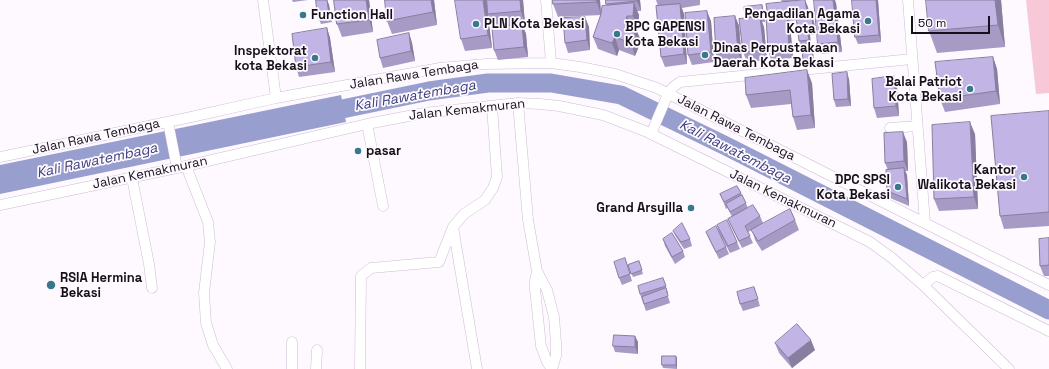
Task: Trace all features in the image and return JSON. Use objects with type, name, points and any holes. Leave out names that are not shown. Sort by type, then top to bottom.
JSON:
[{"type":"street","points":[[263,0],[276,98]]},
{"type":"street","points":[[546,0],[551,63]]},
{"type":"street","points":[[908,0],[925,223]]},
{"type":"street","points":[[653,131],[667,95],[673,87],[680,82],[912,60]]},
{"type":"street","name":"Jalan Rawa Tembaga","points":[[0,157],[169,125],[276,98],[440,68],[486,64],[551,63],[615,74],[657,88],[667,95],[1049,285]]},
{"type":"street","points":[[518,103],[528,220],[537,271],[547,290],[554,317],[556,356],[552,369]]},
{"type":"street","name":"Jalan Kemakmuran","points":[[0,205],[132,178],[367,124],[424,113],[518,103],[559,106],[603,115],[653,131],[870,242],[892,258],[923,285],[1009,369]]},
{"type":"street","points":[[360,369],[362,276],[371,268],[439,262],[453,227],[464,214],[485,200],[493,188],[497,177],[492,106]]},
{"type":"street","points":[[367,124],[383,206]]},
{"type":"street","points":[[169,125],[180,166],[208,222],[210,242],[204,293],[206,323],[212,345],[227,369]]},
{"type":"street","points":[[890,128],[917,126]]},
{"type":"street","points":[[132,178],[149,264],[152,288]]},
{"type":"street","points":[[453,227],[477,369]]},
{"type":"street","points":[[537,271],[535,293],[541,346],[546,362],[552,369]]},
{"type":"street","points":[[923,285],[933,277],[938,276],[1049,331]]},
{"type":"street","points":[[292,342],[292,369]]},
{"type":"street","points":[[316,369],[317,350]]},
{"type":"shaded area","points":[[1026,0],[1049,0],[1049,93],[1036,94]]},
{"type":"water","points":[[341,95],[346,122],[0,194],[0,165]]},
{"type":"building","points":[[316,0],[327,0],[329,15],[318,17]]},
{"type":"building","points":[[334,0],[366,0],[369,20],[337,24]]},
{"type":"building","points":[[385,0],[431,0],[433,12],[387,21]]},
{"type":"building","name":"PLN Kota Bekasi","points":[[455,0],[483,0],[488,35],[461,39]]},
{"type":"building","points":[[487,0],[520,0],[521,11],[488,14]]},
{"type":"building","points":[[553,0],[596,0],[597,2],[553,4]]},
{"type":"building","points":[[606,0],[637,0],[637,1],[606,4]]},
{"type":"building","points":[[805,0],[807,12],[768,16],[766,4]]},
{"type":"building","points":[[814,0],[833,0],[838,42],[818,44]]},
{"type":"building","name":"Pengadilan Agama Kota Bekasi","points":[[852,0],[876,0],[879,35],[855,37]]},
{"type":"building","points":[[926,0],[995,0],[998,25],[929,31]]},
{"type":"building","points":[[634,3],[633,16],[627,16],[625,24],[636,29],[631,43],[615,37],[612,43],[593,37],[601,14],[602,6]]},
{"type":"building","points":[[680,4],[684,54],[661,57],[656,6]]},
{"type":"building","points":[[762,5],[763,15],[745,17],[744,7]]},
{"type":"building","points":[[707,11],[711,52],[688,55],[685,13]]},
{"type":"building","points":[[787,14],[789,48],[768,50],[766,17]]},
{"type":"building","points":[[812,15],[813,27],[807,28],[809,40],[799,41],[796,17]]},
{"type":"building","points":[[735,16],[738,52],[716,54],[714,18]]},
{"type":"building","points":[[585,17],[587,40],[565,43],[563,18]]},
{"type":"building","points":[[760,17],[764,50],[743,52],[739,19]]},
{"type":"building","points":[[522,24],[524,47],[494,50],[492,28]]},
{"type":"building","name":"Inspektorat kota Bekasi","points":[[327,28],[331,62],[296,67],[292,34]]},
{"type":"building","points":[[409,33],[411,51],[380,58],[377,40]]},
{"type":"building","points":[[812,49],[813,59],[803,60],[802,50]]},
{"type":"building","points":[[993,57],[996,91],[940,99],[935,62]]},
{"type":"building","points":[[807,70],[811,115],[793,117],[790,90],[746,95],[745,78]]},
{"type":"building","points":[[847,72],[848,99],[834,100],[832,74]]},
{"type":"building","points":[[894,76],[896,106],[874,108],[872,79]]},
{"type":"building","name":"Kantor Walikota Bekasi","points":[[1049,111],[1049,212],[1000,216],[991,116]]},
{"type":"building","points":[[970,122],[974,197],[934,199],[932,125]]},
{"type":"building","points":[[903,132],[904,161],[885,163],[884,133]]},
{"type":"building","name":"DPC SPSI Kota Bekasi","points":[[904,168],[907,199],[887,191],[886,170]]},
{"type":"building","points":[[737,186],[741,193],[724,202],[720,194]]},
{"type":"building","points":[[742,195],[746,203],[730,212],[726,204]]},
{"type":"building","points":[[753,205],[760,216],[745,226],[750,236],[739,241],[728,219]]},
{"type":"building","points":[[790,209],[795,220],[758,241],[751,230]]},
{"type":"building","points":[[727,220],[737,242],[728,246],[717,225]]},
{"type":"building","points":[[682,223],[690,239],[681,242],[673,231]]},
{"type":"building","points":[[716,226],[726,247],[716,252],[706,232]]},
{"type":"building","points":[[672,233],[683,251],[672,257],[663,239]]},
{"type":"building","points":[[1049,238],[1049,265],[1040,266],[1039,239]]},
{"type":"building","points":[[625,258],[630,274],[619,278],[614,262]]},
{"type":"building","points":[[639,261],[642,270],[631,274],[628,265]]},
{"type":"building","points":[[663,278],[666,286],[640,294],[638,286]]},
{"type":"building","points":[[754,287],[758,299],[740,304],[737,292]]},
{"type":"building","points":[[666,288],[668,296],[644,304],[642,297]]},
{"type":"building","points":[[797,324],[811,340],[788,358],[775,343]]},
{"type":"building","points":[[614,335],[635,336],[635,347],[613,346]]},
{"type":"building","points":[[662,356],[676,356],[676,365],[662,365]]},
{"type":"waterway","name":"Kali Rawatembaga","points":[[318,114],[429,91],[488,83],[551,83],[621,95],[726,146],[1049,310]]},
{"type":"place","name":"Function Hall","points":[[303,15]]},
{"type":"place","name":"Pengadilan Agama Kota Bekasi","points":[[868,21]]},
{"type":"place","name":"PLN Kota Bekasi","points":[[476,24]]},
{"type":"place","name":"BPC GAPENSI Kota Bekasi","points":[[617,34]]},
{"type":"place","name":"Dinas Perpustakaan Daerah Kota Bekasi","points":[[705,55]]},
{"type":"place","name":"Inspektorat kota Bekasi","points":[[315,58]]},
{"type":"place","name":"Balai Patriot Kota Bekasi","points":[[970,89]]},
{"type":"place","name":"pasar","points":[[358,151]]},
{"type":"place","name":"Kantor Walikota Bekasi","points":[[1024,177]]},
{"type":"place","name":"DPC SPSI Kota Bekasi","points":[[898,187]]},
{"type":"place","name":"Grand Arsyilla","points":[[691,208]]},
{"type":"place","name":"RSIA Hermina Bekasi","points":[[51,285]]}]
